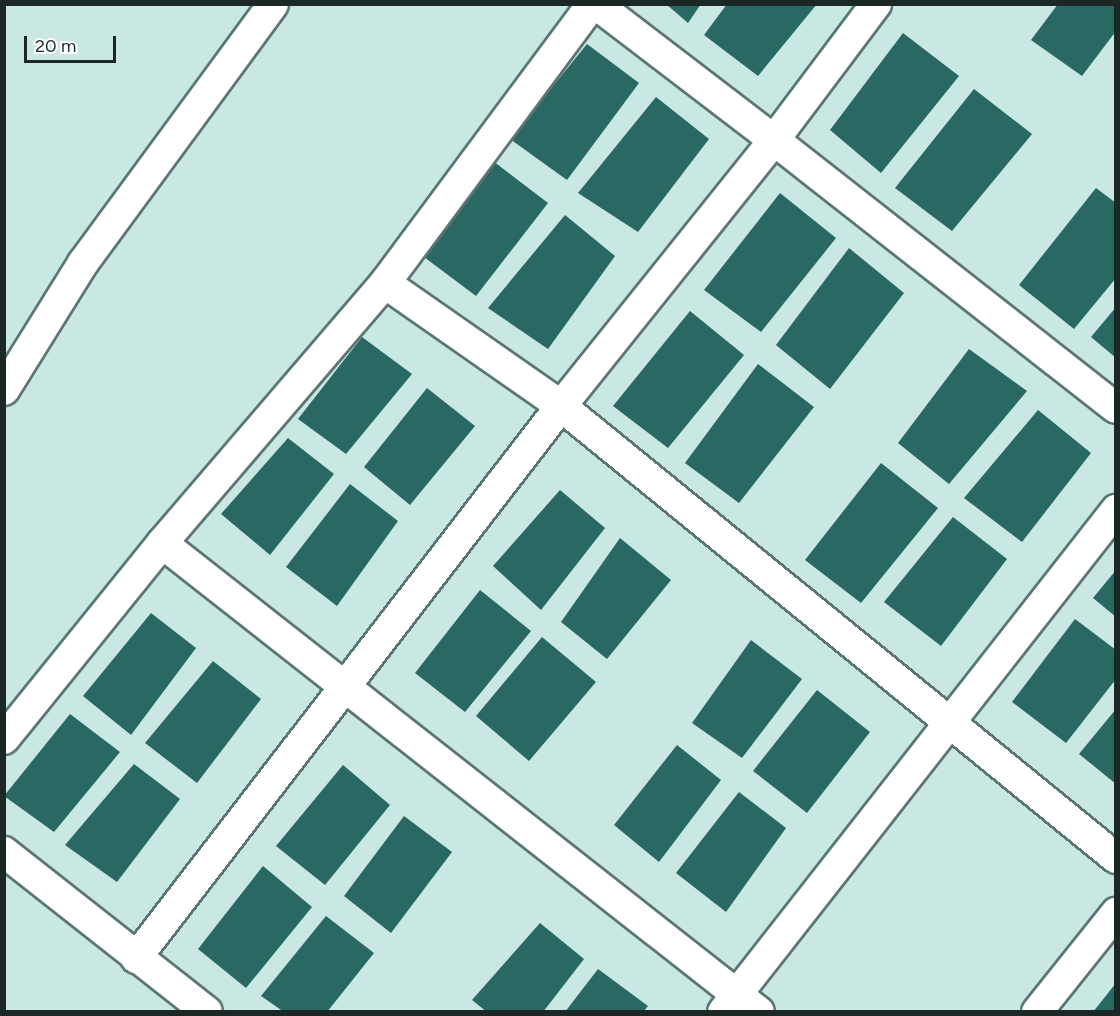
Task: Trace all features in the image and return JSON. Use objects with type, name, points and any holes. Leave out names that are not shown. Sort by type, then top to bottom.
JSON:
[{"type":"street","points":[[4,390],[83,263],[273,4]]},
{"type":"street","points":[[4,739],[162,543],[385,283],[594,4],[774,140],[1116,408]]},
{"type":"street","points":[[136,958],[561,406],[774,140],[876,4]]},
{"type":"street","points":[[385,283],[561,406],[945,723],[1116,858]]},
{"type":"street","points":[[162,543],[344,686],[740,1006],[945,723],[1116,510]]},
{"type":"street","points":[[4,852],[136,958],[207,1011]]},
{"type":"street","points":[[1037,1011],[1116,913]]},
{"type":"building","points":[[666,4],[701,4],[688,23]]},
{"type":"building","points":[[727,4],[817,4],[758,76],[704,35]]},
{"type":"building","points":[[1058,4],[1116,4],[1116,31],[1082,76],[1031,40]]},
{"type":"building","points":[[903,33],[959,76],[881,173],[830,130]]},
{"type":"building","points":[[587,44],[639,83],[567,180],[510,139]]},
{"type":"building","points":[[974,89],[1032,134],[952,231],[895,188]]},
{"type":"building","points":[[656,97],[709,139],[638,232],[578,193]]},
{"type":"building","points":[[493,161],[548,203],[476,296],[420,254]]},
{"type":"building","points":[[1096,188],[1116,203],[1116,278],[1074,329],[1019,285]]},
{"type":"building","points":[[780,193],[836,238],[761,332],[704,290]]},
{"type":"building","points":[[565,215],[615,256],[548,349],[488,308]]},
{"type":"building","points":[[849,248],[904,293],[830,389],[776,345]]},
{"type":"building","points":[[1116,307],[1116,358],[1091,337]]},
{"type":"building","points":[[690,311],[744,355],[668,448],[613,406]]},
{"type":"building","points":[[362,337],[412,374],[346,454],[298,419]]},
{"type":"building","points":[[969,349],[1027,391],[949,484],[898,443]]},
{"type":"building","points":[[758,364],[814,407],[739,503],[685,463]]},
{"type":"building","points":[[427,388],[475,426],[410,505],[364,467]]},
{"type":"building","points":[[1038,410],[1091,453],[1022,542],[964,498]]},
{"type":"building","points":[[288,438],[334,474],[270,555],[221,514]]},
{"type":"building","points":[[881,463],[938,508],[861,603],[805,560]]},
{"type":"building","points":[[350,484],[398,521],[337,606],[286,567]]},
{"type":"building","points":[[560,490],[605,528],[541,610],[493,566]]},
{"type":"building","points":[[953,517],[1007,559],[941,646],[884,602]]},
{"type":"building","points":[[620,538],[671,580],[607,659],[561,622]]},
{"type":"building","points":[[1116,570],[1116,617],[1093,598]]},
{"type":"building","points":[[480,590],[531,631],[465,712],[415,673]]},
{"type":"building","points":[[151,613],[196,648],[131,735],[83,696]]},
{"type":"building","points":[[1075,619],[1116,650],[1116,679],[1066,743],[1012,702]]},
{"type":"building","points":[[542,637],[596,682],[529,761],[476,716]]},
{"type":"building","points":[[751,640],[802,679],[742,758],[692,723]]},
{"type":"building","points":[[213,661],[261,699],[197,783],[145,743]]},
{"type":"building","points":[[817,690],[870,732],[807,813],[753,771]]},
{"type":"building","points":[[1116,709],[1116,784],[1079,754]]},
{"type":"building","points":[[70,714],[120,752],[54,832],[4,796]]},
{"type":"building","points":[[677,745],[721,780],[659,862],[614,825]]},
{"type":"building","points":[[134,764],[180,799],[117,882],[65,845]]},
{"type":"building","points":[[343,765],[390,805],[325,885],[276,846]]},
{"type":"building","points":[[739,792],[786,828],[726,912],[676,873]]},
{"type":"building","points":[[404,816],[452,852],[391,933],[344,896]]},
{"type":"building","points":[[263,866],[312,907],[246,988],[198,949]]},
{"type":"building","points":[[326,916],[374,953],[327,1012],[284,1012],[261,996]]},
{"type":"building","points":[[540,923],[584,959],[543,1012],[487,1012],[472,1000]]},
{"type":"building","points":[[598,969],[648,1006],[643,1012],[565,1012]]},
{"type":"building","points":[[1116,983],[1116,1012],[1093,1012]]}]
